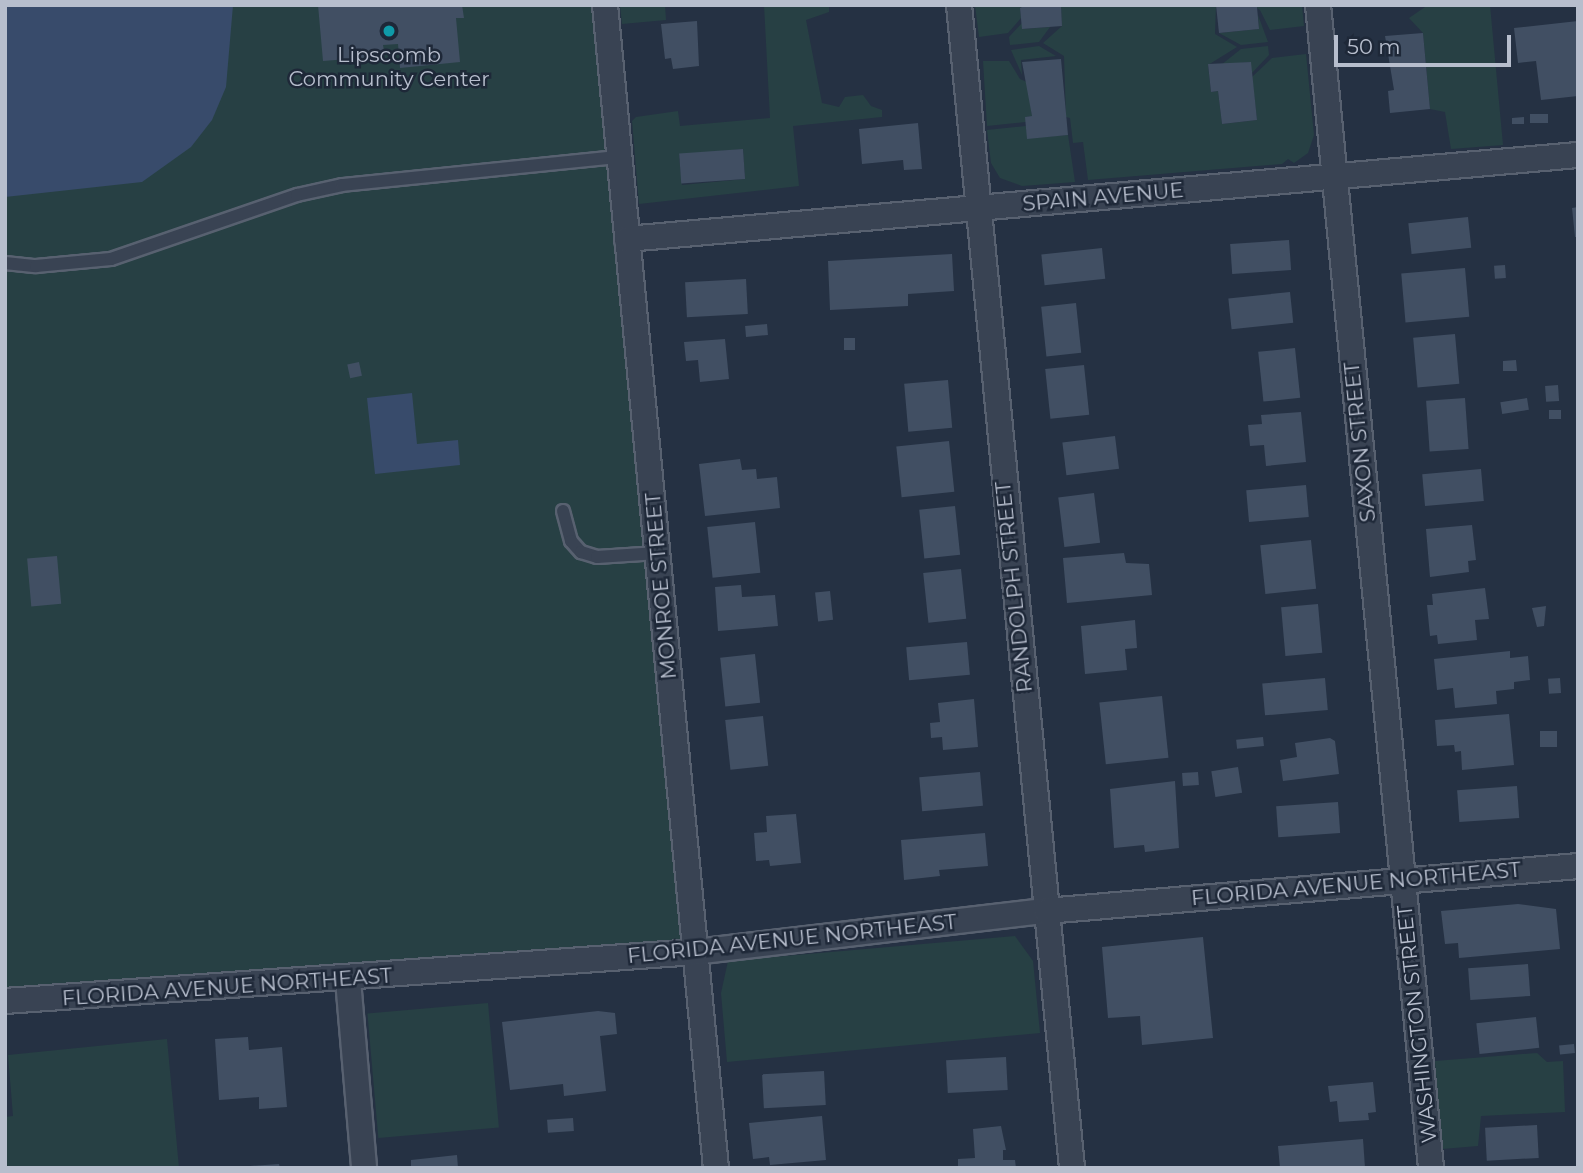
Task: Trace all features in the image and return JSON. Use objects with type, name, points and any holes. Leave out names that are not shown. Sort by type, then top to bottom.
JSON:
[{"type":"street","name":"MONROE STREET","points":[[606,5],[716,1168]]},
{"type":"street","name":"RANDOLPH STREET","points":[[959,5],[976,208],[1072,1168]]},
{"type":"street","name":"SAXON STREET","points":[[1318,5],[1403,879]]},
{"type":"street","name":"SPAIN AVENUE","points":[[627,239],[1578,155]]},
{"type":"street","name":"FLORIDA AVENUE NORTHEAST","points":[[5,1001],[348,980],[695,952],[1046,911],[1578,866]]},
{"type":"street","name":"WASHINGTON STREET","points":[[1403,879],[1431,1168]]},
{"type":"street","points":[[348,980],[364,1168]]},
{"type":"lane","points":[[5,263],[36,266],[111,259],[284,199],[342,186],[619,157]]},
{"type":"lane","points":[[563,511],[571,541],[582,552],[597,557],[658,553]]},
{"type":"green space","points":[[5,5],[605,5],[695,952],[5,1002]]},
{"type":"green space","points":[[620,5],[665,5],[666,20],[622,24]]},
{"type":"green space","points":[[764,5],[829,5],[829,12],[806,20],[822,103],[839,107],[845,97],[863,95],[871,106],[882,110],[882,117],[793,126],[799,186],[639,204],[632,121],[636,117],[678,111],[680,126],[770,118]],"holes":[[[743,149],[745,179],[682,185],[679,155]]]},
{"type":"green space","points":[[975,5],[1026,7],[1020,8],[1021,18],[1008,33],[979,37]]},
{"type":"green space","points":[[1061,5],[1216,5],[1215,34],[1237,47],[1208,65],[1211,92],[1218,91],[1222,124],[1257,120],[1252,77],[1272,58],[1306,54],[1314,135],[1308,153],[1294,163],[1288,159],[1282,164],[1088,180],[1083,142],[1073,143],[1070,118],[1066,117],[1064,56],[1043,43],[1062,26]]},
{"type":"green space","points":[[1252,5],[1302,5],[1304,26],[1270,30],[1260,10]]},
{"type":"green space","points":[[1428,5],[1490,5],[1503,145],[1451,149],[1445,112],[1430,109],[1423,33],[1409,18]]},
{"type":"green space","points":[[1258,15],[1268,42],[1241,45],[1219,33],[1259,29]]},
{"type":"green space","points":[[1022,23],[1023,29],[1050,27],[1039,42],[1010,45],[1009,37]]},
{"type":"green space","points":[[1039,46],[1056,56],[1021,60],[1022,75],[1011,50]]},
{"type":"green space","points":[[1268,46],[1269,55],[1252,73],[1250,62],[1221,65],[1241,49]]},
{"type":"green space","points":[[983,61],[1009,61],[1020,79],[1029,83],[1032,116],[1026,117],[1026,122],[987,126]]},
{"type":"green space","points":[[1026,126],[1028,138],[1068,135],[1075,182],[1022,186],[1000,178],[991,163],[987,130]]},
{"type":"green space","points":[[1015,936],[1033,961],[1040,1033],[727,1062],[721,993],[728,961]]},
{"type":"green space","points":[[488,1003],[499,1128],[378,1138],[367,1014]]},
{"type":"green space","points":[[167,1039],[179,1168],[5,1168],[5,1117],[13,1116],[8,1055]]},
{"type":"green space","points":[[1537,1053],[1547,1062],[1563,1061],[1565,1112],[1481,1116],[1478,1146],[1442,1149],[1435,1061]]},
{"type":"water","points":[[5,5],[233,5],[226,87],[212,120],[191,147],[142,182],[5,197]]},
{"type":"water","points":[[412,393],[417,444],[458,440],[460,465],[375,474],[367,398]]},
{"type":"building","name":"Lipscomb Community Center","points":[[318,5],[462,5],[464,18],[456,18],[460,62],[400,68],[398,44],[383,45],[385,56],[323,61]]},
{"type":"building","points":[[1026,5],[1061,5],[1062,26],[1022,29],[1020,8]]},
{"type":"building","points":[[1216,5],[1257,7],[1259,29],[1219,33]]},
{"type":"building","points":[[697,21],[699,66],[673,69],[671,58],[665,59],[661,24]]},
{"type":"building","points":[[1578,21],[1578,96],[1541,100],[1536,61],[1518,63],[1514,28]]},
{"type":"building","points":[[1423,33],[1430,109],[1390,113],[1388,91],[1394,90],[1385,36]]},
{"type":"building","points":[[1061,59],[1068,135],[1027,139],[1025,117],[1032,116],[1022,62]]},
{"type":"building","points":[[1251,62],[1257,120],[1222,124],[1218,91],[1211,92],[1208,64]]},
{"type":"building","points":[[1530,114],[1548,114],[1548,123],[1530,123]]},
{"type":"building","points":[[1524,117],[1524,124],[1512,124],[1512,118]]},
{"type":"building","points":[[918,123],[922,169],[904,170],[903,160],[862,164],[859,129]]},
{"type":"building","points":[[743,149],[745,179],[681,183],[679,153]]},
{"type":"building","points":[[1578,207],[1578,237],[1575,237],[1572,208]]},
{"type":"building","points":[[1468,217],[1471,248],[1412,254],[1408,223]]},
{"type":"building","points":[[1289,240],[1291,270],[1232,274],[1230,244]]},
{"type":"building","points":[[1102,248],[1105,279],[1045,285],[1041,254]]},
{"type":"building","points":[[952,254],[954,291],[908,294],[908,306],[830,310],[828,261]]},
{"type":"building","points":[[1505,265],[1506,278],[1495,279],[1494,266]]},
{"type":"building","points":[[1465,268],[1469,317],[1406,322],[1401,274]]},
{"type":"building","points":[[746,279],[748,314],[687,317],[685,282]]},
{"type":"building","points":[[1290,292],[1293,323],[1232,329],[1228,298]]},
{"type":"building","points":[[1076,303],[1081,353],[1046,356],[1041,307]]},
{"type":"building","points":[[767,324],[768,335],[746,337],[745,326]]},
{"type":"building","points":[[1455,334],[1459,384],[1418,387],[1413,338]]},
{"type":"building","points":[[844,338],[855,338],[855,350],[844,350]]},
{"type":"building","points":[[725,339],[729,379],[700,382],[698,360],[686,361],[684,342]]},
{"type":"building","points":[[1295,348],[1300,398],[1263,402],[1258,352]]},
{"type":"building","points":[[1516,360],[1517,371],[1503,371],[1503,361]]},
{"type":"building","points":[[359,362],[362,376],[350,378],[347,364]]},
{"type":"building","points":[[1084,365],[1089,415],[1050,419],[1045,369]]},
{"type":"building","points":[[948,380],[952,428],[908,432],[904,384]]},
{"type":"building","points":[[1558,385],[1559,401],[1546,402],[1545,386]]},
{"type":"building","points":[[1465,398],[1469,449],[1430,452],[1426,401]]},
{"type":"building","points":[[1527,398],[1529,410],[1502,414],[1500,402]]},
{"type":"building","points":[[1549,410],[1561,410],[1561,419],[1549,419]]},
{"type":"building","points":[[1301,412],[1306,462],[1266,466],[1264,445],[1250,446],[1248,425],[1262,424],[1261,415]]},
{"type":"building","points":[[1115,436],[1119,469],[1066,475],[1062,442]]},
{"type":"building","points":[[949,441],[954,492],[902,497],[896,447]]},
{"type":"building","points":[[740,459],[742,470],[756,469],[757,479],[777,477],[780,508],[705,516],[699,464]]},
{"type":"building","points":[[1481,469],[1484,501],[1425,506],[1422,474]]},
{"type":"building","points":[[1306,485],[1309,517],[1249,522],[1246,490]]},
{"type":"building","points":[[1094,493],[1100,543],[1064,547],[1058,497]]},
{"type":"building","points":[[955,506],[960,555],[924,558],[919,510]]},
{"type":"building","points":[[755,522],[760,573],[713,578],[707,527]]},
{"type":"building","points":[[1472,525],[1476,560],[1468,561],[1469,572],[1430,577],[1426,529]]},
{"type":"building","points":[[1311,540],[1316,589],[1265,594],[1260,545]]},
{"type":"building","points":[[1124,553],[1126,563],[1149,564],[1152,595],[1067,603],[1063,558]]},
{"type":"building","points":[[57,556],[61,604],[31,606],[27,559]]},
{"type":"building","points":[[961,569],[966,619],[928,623],[923,573]]},
{"type":"building","points":[[741,585],[742,597],[775,595],[778,626],[718,631],[715,587]]},
{"type":"building","points":[[1485,588],[1489,619],[1475,620],[1477,640],[1438,644],[1437,635],[1430,636],[1427,605],[1433,605],[1432,594]]},
{"type":"building","points":[[830,591],[833,620],[818,621],[815,593]]},
{"type":"building","points":[[1318,604],[1322,653],[1285,656],[1281,607]]},
{"type":"building","points":[[1546,606],[1544,626],[1537,627],[1532,608]]},
{"type":"building","points":[[1135,620],[1137,648],[1125,649],[1127,670],[1085,674],[1081,626]]},
{"type":"building","points":[[967,642],[970,675],[909,680],[906,647]]},
{"type":"building","points":[[1510,651],[1510,658],[1528,656],[1530,680],[1514,682],[1514,689],[1496,691],[1497,704],[1455,708],[1453,688],[1437,690],[1434,659]]},
{"type":"building","points":[[755,654],[760,703],[725,706],[720,658]]},
{"type":"building","points":[[1325,678],[1328,710],[1265,715],[1262,683]]},
{"type":"building","points":[[1560,678],[1561,693],[1549,694],[1548,679]]},
{"type":"building","points":[[1162,696],[1168,758],[1106,764],[1099,703]]},
{"type":"building","points":[[974,699],[978,747],[943,750],[942,737],[931,738],[930,723],[940,722],[938,703]]},
{"type":"building","points":[[1509,714],[1514,765],[1462,770],[1461,751],[1455,752],[1454,745],[1437,746],[1435,720]]},
{"type":"building","points":[[763,716],[768,766],[730,770],[725,720]]},
{"type":"building","points":[[1540,731],[1557,731],[1557,747],[1540,747]]},
{"type":"building","points":[[1263,737],[1264,746],[1237,749],[1236,740]]},
{"type":"building","points":[[1330,738],[1335,741],[1339,774],[1283,781],[1280,760],[1297,757],[1295,743]]},
{"type":"building","points":[[1238,767],[1242,793],[1215,797],[1211,771]]},
{"type":"building","points":[[980,772],[983,806],[922,811],[919,777]]},
{"type":"building","points":[[1198,772],[1199,785],[1183,786],[1182,773]]},
{"type":"building","points":[[1175,781],[1179,848],[1145,852],[1144,845],[1114,848],[1110,789]]},
{"type":"building","points":[[1517,786],[1519,818],[1459,822],[1457,790]]},
{"type":"building","points":[[1338,802],[1340,833],[1278,837],[1276,806]]},
{"type":"building","points":[[796,814],[801,863],[770,866],[769,860],[756,861],[754,833],[767,832],[766,816]]},
{"type":"building","points":[[985,833],[988,866],[939,870],[940,876],[904,880],[901,840]]},
{"type":"building","points":[[1518,904],[1556,909],[1560,949],[1459,958],[1458,943],[1445,944],[1441,911]]},
{"type":"building","points":[[1203,937],[1213,1038],[1142,1045],[1140,1016],[1108,1018],[1102,947]]},
{"type":"building","points":[[1528,964],[1530,996],[1470,1000],[1468,968]]},
{"type":"building","points":[[598,1011],[615,1013],[617,1034],[600,1036],[606,1091],[564,1096],[563,1084],[510,1090],[502,1022]]},
{"type":"building","points":[[1536,1017],[1539,1048],[1480,1054],[1476,1023]]},
{"type":"building","points":[[248,1037],[249,1050],[282,1047],[287,1107],[259,1109],[259,1097],[219,1100],[215,1039]]},
{"type":"building","points":[[1574,1044],[1575,1053],[1560,1055],[1559,1046]]},
{"type":"building","points":[[1006,1057],[1008,1090],[948,1093],[946,1060]]},
{"type":"building","points":[[824,1071],[826,1105],[764,1108],[762,1074]]},
{"type":"building","points":[[1373,1082],[1376,1112],[1368,1113],[1369,1120],[1339,1122],[1337,1101],[1330,1102],[1328,1086]]},
{"type":"building","points":[[822,1116],[826,1160],[770,1165],[769,1157],[753,1159],[749,1123]]},
{"type":"building","points":[[573,1118],[574,1131],[548,1133],[547,1120]]},
{"type":"building","points":[[1537,1125],[1539,1158],[1487,1161],[1485,1128]]},
{"type":"building","points":[[1001,1126],[1006,1150],[1003,1150],[1003,1160],[1015,1160],[1016,1168],[958,1168],[958,1159],[975,1158],[973,1129]]},
{"type":"building","points":[[1363,1139],[1365,1168],[1280,1168],[1278,1146]]},
{"type":"building","points":[[457,1155],[458,1168],[411,1168],[411,1160]]},
{"type":"building","points":[[279,1164],[280,1168],[250,1168],[250,1166]]},
{"type":"place","name":"Lipscomb Community Center","points":[[389,31]]}]
